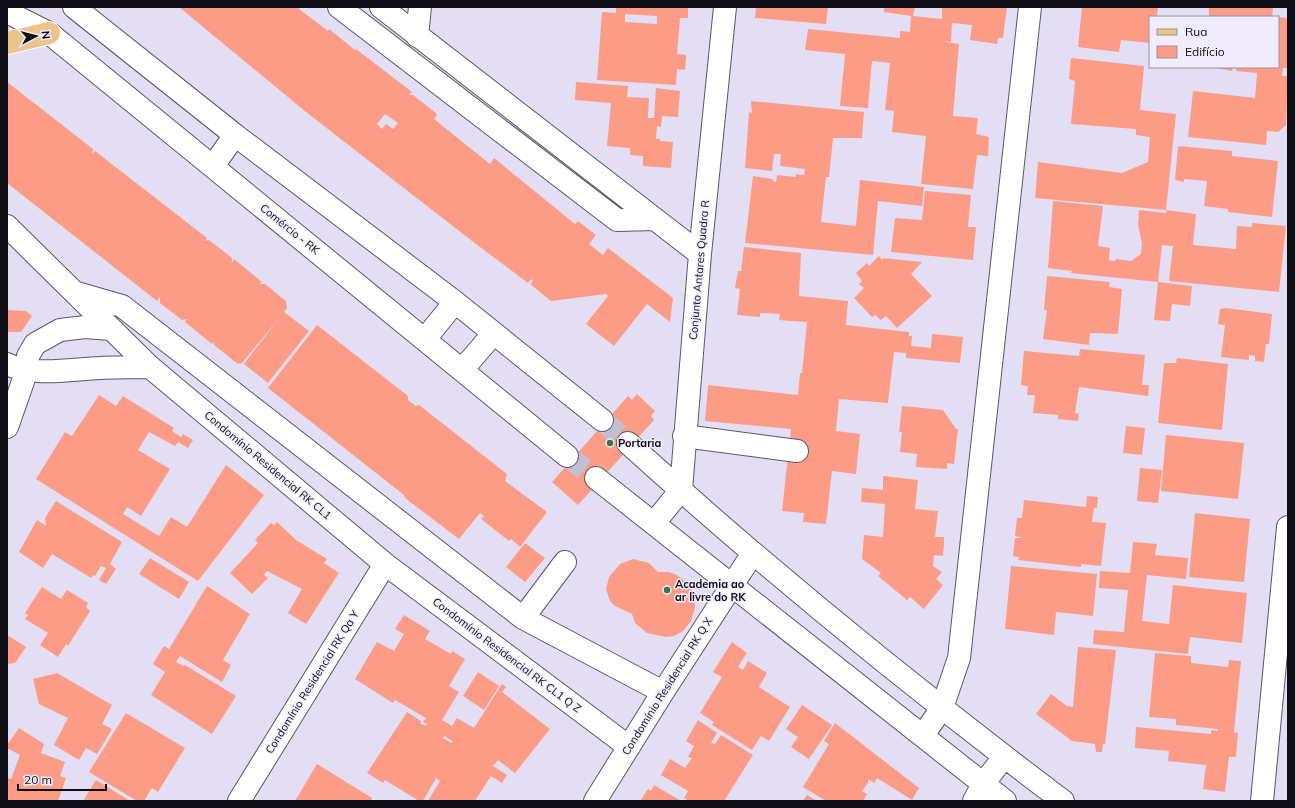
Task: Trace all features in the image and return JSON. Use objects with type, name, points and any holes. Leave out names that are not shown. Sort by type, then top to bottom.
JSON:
[{"type":"main road","points":[[7,43],[49,33]]},
{"type":"street","points":[[74,7],[235,135],[455,302],[602,420]]},
{"type":"street","points":[[339,7],[617,220],[655,219]]},
{"type":"street","points":[[381,7],[700,254]]},
{"type":"street","points":[[417,36],[420,7]]},
{"type":"street","name":"Conjunto Antares Quadra R","points":[[681,490],[684,436],[700,254],[725,7]]},
{"type":"street","points":[[923,735],[942,708],[959,658],[1030,7]]},
{"type":"street","name":"Comércio - RK","points":[[7,12],[49,33],[567,456]]},
{"type":"street","points":[[213,166],[235,135]]},
{"type":"street","name":"Condomínio Residencial RK CL1","points":[[7,226],[150,367],[385,564]]},
{"type":"street","points":[[75,293],[122,306],[523,618],[663,692]]},
{"type":"street","points":[[425,339],[455,302]]},
{"type":"street","points":[[13,366],[28,356],[35,344],[60,330],[85,327],[112,329]]},
{"type":"street","points":[[462,370],[493,334]]},
{"type":"street","points":[[13,366],[60,371],[99,368],[150,367]]},
{"type":"street","points":[[7,427],[13,366]]},
{"type":"street","points":[[684,436],[797,450]]},
{"type":"street","points":[[628,443],[753,553],[942,708],[1063,801]]},
{"type":"street","points":[[596,478],[923,735],[978,793],[1005,801]]},
{"type":"street","points":[[654,523],[681,490]]},
{"type":"street","points":[[1262,801],[1288,527]]},
{"type":"street","name":"Condomínio Residencial RK Q X","points":[[595,801],[731,585],[753,553]]},
{"type":"street","points":[[523,618],[565,562]]},
{"type":"street","name":"Condomínio Residencial RK CL1 Q Z","points":[[385,564],[629,747]]},
{"type":"street","name":"Condomínio Residencial RK Qa Y","points":[[239,801],[385,564]]},
{"type":"street","points":[[978,793],[1004,757]]},
{"type":"building","points":[[179,7],[300,7],[299,9],[328,31],[329,29],[412,92],[409,95],[413,95],[436,113],[437,115],[434,119],[490,164],[494,158],[575,224],[578,221],[596,235],[589,244],[603,255],[608,248],[673,298],[670,322],[647,304],[614,346],[586,324],[608,296],[606,294],[551,301],[530,284],[533,281],[531,279],[528,283],[306,112]],"holes":[[[385,114],[398,123],[393,129],[386,124],[382,129],[377,124]]]},
{"type":"building","points":[[616,7],[688,7],[688,18],[680,18],[677,54],[686,55],[685,70],[677,69],[676,85],[597,80],[602,12],[616,13]],"holes":[[[625,14],[657,16],[657,24],[625,22]]]},
{"type":"building","points":[[756,7],[828,7],[826,24],[755,18]]},
{"type":"building","points":[[884,7],[915,7],[913,16],[942,19],[942,7],[1007,7],[1003,38],[998,38],[997,44],[970,40],[972,25],[952,23],[951,42],[940,41],[959,44],[953,116],[978,118],[976,134],[989,137],[988,156],[977,155],[973,189],[921,184],[926,136],[892,132],[894,111],[885,110],[890,63],[872,61],[868,108],[840,106],[845,54],[805,50],[808,29],[900,38],[900,31],[910,32],[911,16],[884,12]]},
{"type":"building","points":[[1082,7],[1158,7],[1157,16],[1149,16],[1149,43],[1121,40],[1119,52],[1078,47]]},
{"type":"building","points":[[1209,7],[1273,7],[1272,16],[1209,16]]},
{"type":"building","points":[[1279,17],[1288,18],[1288,68],[1283,68],[1282,76],[1288,76],[1286,125],[1278,132],[1267,131],[1266,145],[1188,137],[1193,91],[1255,98],[1257,73],[1236,71],[1236,68],[1279,68]]},
{"type":"building","points":[[1071,58],[1144,66],[1140,110],[1176,114],[1166,210],[1035,198],[1038,162],[1122,173],[1148,162],[1150,137],[1136,135],[1136,129],[1071,124],[1075,81],[1069,79]]},
{"type":"building","points":[[1216,68],[1233,68],[1232,71]]},
{"type":"building","points":[[7,82],[93,149],[92,154],[95,151],[207,238],[205,241],[209,240],[232,258],[232,263],[234,259],[262,282],[260,284],[265,284],[286,301],[287,308],[284,312],[309,331],[268,383],[244,364],[279,318],[242,363],[238,364],[214,345],[214,342],[212,344],[185,322],[187,319],[182,320],[160,303],[160,297],[157,301],[7,183]]},
{"type":"building","points":[[576,82],[628,86],[627,97],[649,98],[648,118],[654,118],[656,88],[680,91],[678,117],[662,116],[661,127],[657,126],[656,139],[660,139],[660,141],[673,142],[671,168],[643,166],[643,156],[630,155],[630,148],[607,146],[611,103],[575,100]]},
{"type":"building","points":[[751,101],[864,112],[862,138],[833,138],[829,177],[826,177],[821,222],[856,226],[860,180],[924,187],[922,206],[878,201],[873,255],[745,243],[753,176],[773,179],[773,181],[776,182],[777,175],[796,177],[796,174],[804,175],[805,169],[780,166],[781,154],[774,154],[772,171],[745,168],[749,112],[752,113]]},
{"type":"building","points":[[1178,146],[1232,151],[1232,156],[1278,161],[1272,217],[1228,212],[1228,209],[1204,206],[1207,181],[1184,179],[1184,182],[1175,180]]},
{"type":"building","points":[[925,191],[971,195],[968,227],[976,227],[973,260],[891,252],[895,218],[922,220]]},
{"type":"building","points":[[1053,201],[1103,206],[1098,246],[1110,248],[1109,260],[1115,261],[1116,259],[1131,261],[1141,254],[1142,244],[1138,224],[1139,210],[1166,213],[1166,210],[1196,214],[1193,245],[1236,249],[1237,226],[1252,227],[1252,223],[1286,226],[1279,292],[1169,281],[1173,246],[1162,245],[1158,282],[1071,273],[1072,271],[1048,268]]},
{"type":"building","points":[[744,247],[801,253],[799,296],[848,301],[846,325],[909,332],[909,336],[912,336],[911,346],[931,348],[932,334],[963,337],[960,363],[906,358],[906,353],[894,352],[888,403],[839,399],[836,431],[860,434],[856,474],[832,471],[826,524],[803,522],[804,513],[782,511],[791,429],[705,421],[708,385],[798,395],[800,373],[802,373],[807,322],[779,320],[780,314],[760,313],[760,317],[737,315],[740,289],[735,288],[738,271],[741,271]]},
{"type":"building","points":[[879,256],[882,260],[883,258],[922,262],[911,274],[932,296],[897,328],[886,316],[881,320],[875,315],[872,317],[854,298],[864,288],[859,284],[862,281],[856,273],[867,263],[869,266]]},
{"type":"building","points":[[1047,276],[1110,282],[1109,287],[1122,289],[1118,334],[1090,333],[1089,345],[1043,339],[1047,310],[1044,310]]},
{"type":"building","points":[[1158,282],[1192,286],[1190,306],[1172,304],[1170,321],[1154,320]]},
{"type":"building","points":[[1226,308],[1272,314],[1269,344],[1266,344],[1264,362],[1255,361],[1255,356],[1249,355],[1249,360],[1221,357],[1225,325],[1218,324],[1220,309]]},
{"type":"building","points":[[7,310],[26,311],[32,316],[21,332],[7,332]]},
{"type":"building","points":[[317,325],[408,396],[408,400],[416,406],[419,405],[507,474],[505,481],[547,512],[520,547],[511,539],[509,541],[481,519],[484,516],[480,513],[459,539],[405,498],[404,495],[268,388]]},
{"type":"building","points":[[1080,349],[1145,355],[1142,385],[1149,385],[1148,396],[1079,387],[1075,413],[1079,414],[1078,421],[1058,419],[1058,415],[1033,413],[1035,395],[1027,395],[1028,386],[1021,385],[1024,351],[1079,356]]},
{"type":"building","points":[[1177,358],[1228,364],[1222,430],[1158,423],[1164,363],[1176,363]]},
{"type":"building","name":"Portaria","points":[[637,394],[655,411],[651,416],[654,420],[578,505],[552,482],[628,396],[632,400]]},
{"type":"building","points":[[99,395],[116,406],[123,396],[174,428],[172,431],[181,437],[183,434],[193,440],[188,448],[178,442],[175,446],[149,432],[138,450],[170,469],[141,516],[127,507],[123,514],[159,536],[171,517],[187,527],[226,465],[264,495],[198,581],[36,479],[65,432],[72,436]]},
{"type":"building","points":[[902,406],[943,410],[956,429],[958,429],[954,464],[947,463],[947,469],[916,467],[917,454],[900,452],[902,432],[899,432]]},
{"type":"building","points":[[1126,426],[1145,428],[1142,455],[1123,453]]},
{"type":"building","points":[[1166,435],[1244,443],[1238,499],[1161,491]]},
{"type":"building","points":[[1140,468],[1162,470],[1158,503],[1137,501]]},
{"type":"building","points":[[883,476],[918,480],[915,509],[938,511],[935,537],[944,537],[943,556],[934,555],[933,566],[942,572],[936,579],[943,585],[924,609],[910,597],[907,600],[878,576],[881,573],[862,559],[864,535],[883,537],[885,504],[861,502],[862,488],[883,490]]},
{"type":"building","points":[[1087,496],[1098,497],[1097,508],[1094,508],[1092,522],[1106,523],[1101,566],[1081,564],[1081,567],[1018,560],[1019,557],[1013,556],[1015,538],[1021,538],[1015,536],[1017,518],[1022,518],[1024,500],[1086,507]]},
{"type":"building","points":[[56,501],[122,542],[110,564],[116,569],[106,584],[99,580],[106,568],[101,566],[95,576],[93,575],[91,578],[52,554],[43,568],[19,552],[37,520],[46,526],[45,518]]},
{"type":"building","points":[[1195,513],[1250,519],[1244,582],[1189,577]]},
{"type":"building","points":[[277,522],[296,540],[327,559],[324,563],[339,573],[306,624],[288,613],[302,589],[267,571],[264,575],[268,578],[252,594],[230,573],[258,543],[255,540],[271,523],[274,525]]},
{"type":"building","points":[[1133,542],[1157,544],[1155,555],[1188,558],[1186,579],[1147,575],[1142,621],[1169,624],[1173,585],[1247,593],[1242,643],[1190,637],[1188,654],[1093,644],[1094,630],[1124,632],[1128,590],[1099,588],[1100,571],[1130,573]]},
{"type":"building","points":[[525,543],[545,558],[525,582],[506,567]]},
{"type":"building","points":[[150,558],[189,582],[179,599],[139,574]]},
{"type":"building","points":[[633,559],[649,563],[658,572],[669,572],[677,575],[689,585],[694,594],[695,608],[691,621],[683,631],[674,636],[666,637],[647,633],[635,623],[632,614],[615,606],[610,601],[606,589],[609,577],[620,564]]},
{"type":"building","points":[[1011,566],[1097,574],[1093,616],[1056,612],[1054,635],[1005,629]]},
{"type":"building","points":[[207,586],[250,614],[223,660],[231,665],[222,682],[180,656],[176,662],[184,666],[185,665],[236,696],[212,734],[151,695],[165,672],[153,664],[164,646],[169,649]]},
{"type":"building","points":[[42,587],[61,599],[67,590],[88,603],[86,607],[90,611],[68,646],[66,644],[58,657],[40,645],[48,633],[25,619],[28,615],[25,613]]},
{"type":"building","points":[[404,615],[430,631],[425,639],[451,654],[452,651],[465,659],[449,686],[459,692],[442,720],[452,726],[457,718],[474,728],[502,684],[506,687],[502,692],[550,729],[515,773],[498,760],[493,766],[507,775],[502,783],[491,776],[475,801],[428,801],[440,781],[436,778],[423,801],[419,801],[385,780],[383,783],[367,773],[407,712],[421,721],[420,723],[426,726],[427,724],[423,722],[426,718],[395,700],[393,703],[355,679],[377,642],[394,651],[404,634],[395,629]],"holes":[[[444,736],[453,741],[451,743],[443,738]]]},
{"type":"building","points":[[7,635],[26,647],[15,663],[7,664]]},
{"type":"building","points":[[732,642],[747,653],[738,667],[743,670],[748,661],[767,673],[759,687],[790,707],[769,741],[761,736],[752,750],[712,725],[714,722],[700,713],[722,677],[713,672]]},
{"type":"building","points":[[1078,647],[1116,650],[1105,744],[1103,744],[1102,752],[1096,752],[1095,744],[1072,741],[1036,714],[1051,694],[1067,706],[1073,707]]},
{"type":"building","points":[[1155,653],[1191,656],[1191,663],[1228,667],[1229,660],[1241,661],[1234,732],[1238,733],[1236,757],[1229,757],[1225,792],[1203,789],[1206,765],[1168,761],[1169,751],[1135,748],[1136,727],[1211,734],[1211,730],[1218,731],[1218,729],[1176,725],[1176,719],[1149,717]]},
{"type":"building","points":[[478,672],[499,686],[484,710],[463,696]]},
{"type":"building","points":[[57,673],[112,705],[102,724],[112,729],[97,754],[86,748],[79,760],[54,745],[68,718],[39,704],[33,679]]},
{"type":"building","points":[[802,705],[832,725],[809,759],[791,747],[798,737],[786,729]]},
{"type":"building","points":[[126,713],[185,748],[158,792],[152,788],[144,801],[137,801],[89,772]]},
{"type":"building","points":[[698,720],[717,733],[711,743],[715,744],[721,735],[753,755],[724,801],[689,801],[684,798],[688,791],[661,775],[670,759],[685,768],[692,758],[688,757],[694,746],[686,741]]},
{"type":"building","points":[[835,723],[919,788],[912,800],[877,778],[874,783],[868,779],[868,783],[862,791],[867,794],[863,801],[826,801],[803,787],[829,744],[824,741]]},
{"type":"building","points":[[19,728],[44,744],[41,753],[65,762],[60,776],[66,778],[58,801],[7,801],[7,778],[11,779],[20,755],[7,748],[7,745]]},
{"type":"building","points":[[317,764],[372,798],[371,801],[295,801]]},
{"type":"building","points":[[96,780],[127,799],[129,801],[83,801]]},
{"type":"building","points":[[654,785],[681,801],[640,801],[648,789],[651,791]]},
{"type":"building","points":[[807,795],[817,801],[803,801]]},
{"type":"tunnel","points":[[602,420],[628,443]]},
{"type":"tunnel","points":[[567,456],[596,478]]},
{"type":"place","name":"Portaria","points":[[610,443]]},
{"type":"place","name":"Academia ao ar livre do RK","points":[[667,590]]}]
